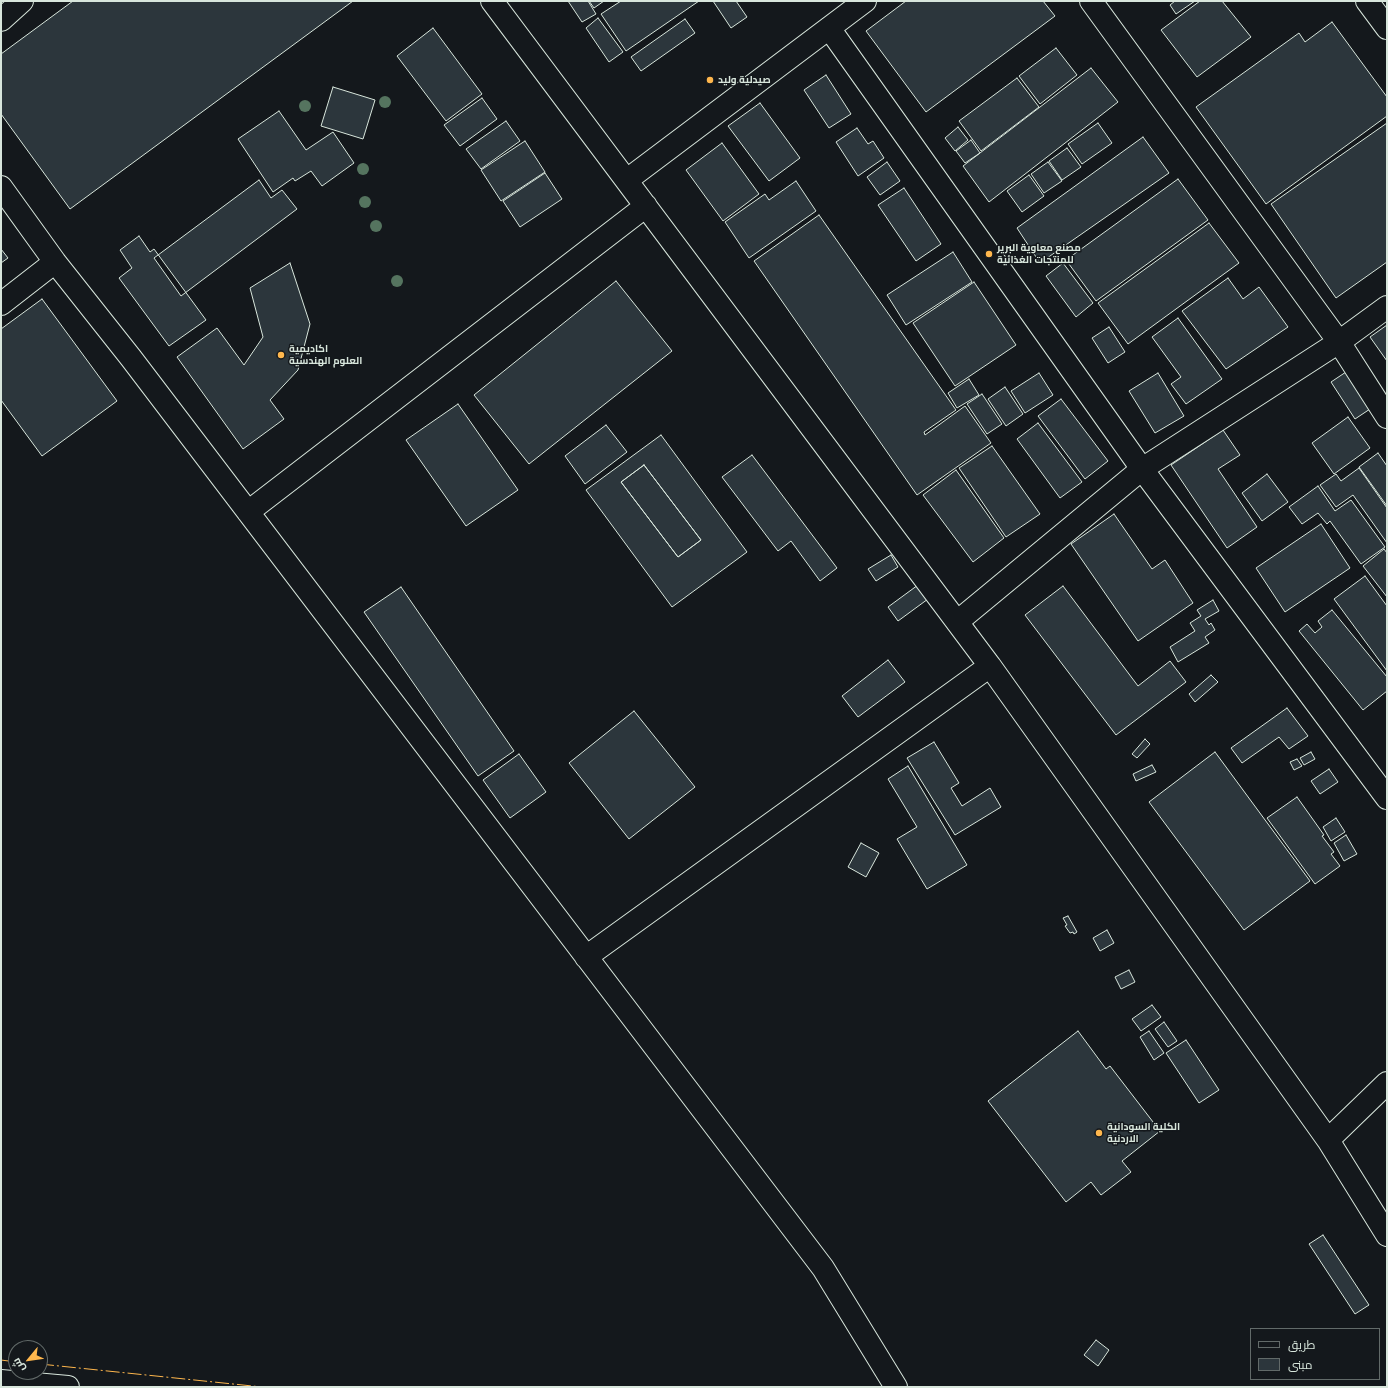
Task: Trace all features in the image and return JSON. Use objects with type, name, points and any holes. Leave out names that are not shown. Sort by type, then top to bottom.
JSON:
[{"type":"street","points":[[1,20],[22,1]]},
{"type":"street","points":[[492,1],[990,666],[1328,1140],[1387,1235]]},
{"type":"street","points":[[627,180],[864,1]]},
{"type":"street","points":[[1091,1],[1339,342],[1387,417]]},
{"type":"street","points":[[1367,1],[1387,28]]},
{"type":"street","points":[[829,28],[1142,469],[1387,798]]},
{"type":"street","points":[[1,187],[55,262],[113,334],[823,1268],[896,1387]]},
{"type":"street","points":[[248,512],[646,206]]},
{"type":"street","points":[[1,304],[55,262]]},
{"type":"street","points":[[957,622],[1142,469],[1339,342],[1387,307]]},
{"type":"street","points":[[586,956],[990,666]]},
{"type":"street","points":[[1328,1140],[1387,1083]]},
{"type":"street","points":[[1,1381],[68,1387]]},
{"type":"building","points":[[73,1],[353,1],[70,209],[1,114],[1,54]]},
{"type":"building","points":[[568,1],[588,1],[596,14],[582,22]]},
{"type":"building","points":[[589,1],[604,1],[594,8]]},
{"type":"building","points":[[621,1],[699,1],[626,51],[601,14]]},
{"type":"building","points":[[713,1],[736,1],[747,17],[731,28]]},
{"type":"building","points":[[906,1],[1043,1],[1055,16],[926,112],[866,31]]},
{"type":"building","points":[[1175,1],[1195,1],[1176,14],[1170,5]]},
{"type":"building","points":[[1200,1],[1222,1],[1251,37],[1197,77],[1161,30]]},
{"type":"building","points":[[598,18],[623,52],[609,62],[586,28]]},
{"type":"building","points":[[685,19],[695,33],[641,71],[631,57]]},
{"type":"building","points":[[1332,22],[1387,97],[1387,116],[1266,204],[1196,107],[1299,33],[1305,42]]},
{"type":"building","points":[[433,28],[482,94],[446,121],[397,56]]},
{"type":"building","points":[[1056,48],[1077,75],[1040,104],[1019,76]]},
{"type":"building","points":[[1091,68],[1118,102],[989,202],[963,166]]},
{"type":"building","points":[[826,75],[851,114],[829,128],[804,90]]},
{"type":"building","points":[[1017,78],[1039,107],[981,151],[959,121]]},
{"type":"building","points":[[333,87],[375,100],[363,139],[321,126]]},
{"type":"building","points":[[482,98],[497,119],[460,146],[444,125]]},
{"type":"building","points":[[760,103],[800,158],[769,181],[728,126]]},
{"type":"building","points":[[279,111],[306,150],[333,132],[354,163],[322,186],[311,171],[295,181],[293,178],[273,192],[238,139]]},
{"type":"building","points":[[506,121],[520,141],[481,169],[466,149]]},
{"type":"building","points":[[1098,123],[1112,143],[1082,164],[1068,144]]},
{"type":"building","points":[[1387,123],[1387,262],[1336,298],[1271,204]]},
{"type":"building","points":[[958,127],[968,140],[955,151],[945,138]]},
{"type":"building","points":[[857,128],[868,144],[873,141],[884,158],[858,176],[836,142]]},
{"type":"building","points":[[1143,137],[1169,173],[1040,263],[1017,228]]},
{"type":"building","points":[[971,140],[980,153],[965,163],[956,151]]},
{"type":"building","points":[[525,141],[545,172],[501,201],[481,170]]},
{"type":"building","points":[[722,143],[759,194],[723,221],[686,170]]},
{"type":"building","points":[[1067,148],[1081,167],[1062,180],[1049,161]]},
{"type":"building","points":[[887,162],[900,181],[880,195],[867,177]]},
{"type":"building","points":[[1048,162],[1062,181],[1044,193],[1031,174]]},
{"type":"building","points":[[545,173],[562,199],[520,227],[503,201]]},
{"type":"building","points":[[1029,175],[1044,196],[1022,212],[1007,191]]},
{"type":"building","points":[[1178,179],[1208,220],[1096,301],[1066,260]]},
{"type":"building","points":[[259,180],[271,198],[282,190],[297,209],[181,296],[154,258]]},
{"type":"building","points":[[796,181],[816,211],[749,258],[725,222],[765,194],[769,200]]},
{"type":"building","points":[[904,188],[941,244],[916,261],[878,205]]},
{"type":"building","points":[[819,215],[956,410],[924,432],[925,435],[965,406],[991,443],[917,495],[754,261]]},
{"type":"building","points":[[1209,223],[1239,263],[1128,344],[1098,303]]},
{"type":"building","points":[[139,236],[150,252],[154,249],[206,320],[169,346],[119,278],[132,268],[120,250]]},
{"type":"building","points":[[1,249],[8,258],[1,263]]},
{"type":"building","points":[[953,252],[972,282],[906,325],[887,295]]},
{"type":"building","points":[[290,263],[310,324],[298,370],[270,400],[284,419],[243,449],[177,357],[217,328],[244,365],[263,337],[250,288]]},
{"type":"building","points":[[1063,263],[1093,303],[1076,317],[1046,276]]},
{"type":"building","points":[[1228,278],[1243,299],[1259,287],[1288,327],[1226,369],[1182,311]]},
{"type":"building","points":[[616,281],[672,351],[529,464],[474,395]]},
{"type":"building","points":[[974,282],[1016,345],[955,386],[913,323]]},
{"type":"building","points":[[42,299],[117,401],[42,456],[1,400],[1,329]]},
{"type":"building","points":[[1178,318],[1222,379],[1186,404],[1171,384],[1181,377],[1152,337]]},
{"type":"building","points":[[1387,325],[1387,361],[1370,337]]},
{"type":"building","points":[[1109,327],[1125,352],[1108,363],[1092,338]]},
{"type":"building","points":[[1346,372],[1370,409],[1355,419],[1331,382]]},
{"type":"building","points":[[1039,373],[1053,395],[1025,413],[1011,391]]},
{"type":"building","points":[[1158,373],[1184,416],[1155,433],[1129,391]]},
{"type":"building","points":[[969,379],[979,395],[957,408],[948,393]]},
{"type":"building","points":[[1005,387],[1023,414],[1006,426],[988,399]]},
{"type":"building","points":[[982,394],[1002,424],[987,434],[967,404]]},
{"type":"building","points":[[1061,399],[1108,461],[1085,479],[1038,416]]},
{"type":"building","points":[[458,404],[518,490],[466,526],[406,440]]},
{"type":"building","points":[[1348,417],[1370,448],[1334,474],[1312,443]]},
{"type":"building","points":[[1038,423],[1082,482],[1060,498],[1017,439]]},
{"type":"building","points":[[606,425],[627,452],[585,484],[565,456]]},
{"type":"building","points":[[1223,430],[1240,455],[1218,469],[1257,527],[1227,548],[1171,465]]},
{"type":"building","points":[[661,435],[747,552],[672,607],[586,490]],"holes":[[[644,465],[701,540],[678,557],[621,482]]]},
{"type":"building","points":[[992,446],[1040,514],[1006,537],[959,468]]},
{"type":"building","points":[[1378,453],[1387,466],[1387,506],[1359,467]]},
{"type":"building","points":[[752,455],[837,568],[820,581],[791,541],[778,551],[722,477]]},
{"type":"building","points":[[644,465],[701,540],[678,557],[621,482]]},
{"type":"building","points":[[1359,468],[1387,508],[1387,543],[1353,495],[1336,507],[1320,485],[1336,474],[1341,481]]},
{"type":"building","points":[[956,470],[1004,538],[973,562],[923,495]]},
{"type":"building","points":[[1267,474],[1288,502],[1262,521],[1242,493]]},
{"type":"building","points":[[1318,486],[1335,511],[1351,500],[1385,547],[1361,564],[1330,521],[1327,524],[1318,513],[1302,524],[1289,507]]},
{"type":"building","points":[[1114,514],[1152,569],[1165,560],[1193,603],[1138,641],[1071,544]]},
{"type":"building","points":[[1321,524],[1350,568],[1285,612],[1256,568]]},
{"type":"building","points":[[1384,549],[1387,553],[1387,597],[1363,566]]},
{"type":"building","points":[[891,555],[898,567],[876,581],[868,569]]},
{"type":"building","points":[[1365,576],[1387,606],[1387,671],[1334,599]]},
{"type":"building","points":[[918,585],[928,599],[898,621],[888,607]]},
{"type":"building","points":[[1063,586],[1138,686],[1170,661],[1186,682],[1116,735],[1025,615]]},
{"type":"building","points":[[401,587],[514,751],[478,776],[364,612]]},
{"type":"building","points":[[1213,600],[1219,611],[1205,619],[1209,625],[1211,623],[1215,630],[1205,637],[1209,643],[1178,662],[1170,647],[1195,631],[1190,623],[1201,616],[1197,610]]},
{"type":"building","points":[[1332,610],[1387,677],[1387,691],[1363,710],[1299,631],[1307,624],[1315,633],[1322,627],[1318,621]]},
{"type":"building","points":[[888,660],[905,682],[858,717],[842,696]]},
{"type":"building","points":[[1211,675],[1218,682],[1195,702],[1189,694]]},
{"type":"building","points":[[1287,708],[1308,736],[1289,749],[1279,737],[1242,763],[1231,748]]},
{"type":"building","points":[[634,711],[695,787],[629,839],[569,763]]},
{"type":"building","points":[[1145,739],[1150,744],[1137,758],[1132,754]]},
{"type":"building","points":[[934,742],[959,783],[951,788],[962,806],[990,788],[1001,807],[955,835],[907,758]]},
{"type":"building","points":[[1215,752],[1310,881],[1244,930],[1149,802]]},
{"type":"building","points":[[1311,752],[1315,759],[1304,765],[1300,758]]},
{"type":"building","points":[[519,754],[546,792],[510,818],[483,780]]},
{"type":"building","points":[[1297,759],[1302,766],[1294,770],[1290,762]]},
{"type":"building","points":[[1152,765],[1156,772],[1136,781],[1133,774]]},
{"type":"building","points":[[908,766],[967,865],[927,889],[897,839],[917,827],[888,779]]},
{"type":"building","points":[[1329,769],[1338,782],[1320,794],[1311,781]]},
{"type":"building","points":[[1297,797],[1324,835],[1322,836],[1334,852],[1331,854],[1340,866],[1315,884],[1267,818]]},
{"type":"building","points":[[1336,818],[1345,832],[1331,841],[1323,827]]},
{"type":"building","points":[[1346,835],[1357,854],[1344,861],[1334,843]]},
{"type":"building","points":[[861,843],[879,853],[866,877],[848,867]]},
{"type":"building","points":[[1068,916],[1077,932],[1074,934],[1073,932],[1070,933],[1065,926],[1067,925],[1063,918]]},
{"type":"building","points":[[1107,930],[1114,943],[1100,951],[1093,938]]},
{"type":"building","points":[[1129,970],[1135,982],[1121,989],[1115,977]]},
{"type":"building","points":[[1152,1005],[1161,1017],[1141,1031],[1132,1019]]},
{"type":"building","points":[[1164,1022],[1177,1041],[1168,1047],[1155,1029]]},
{"type":"building","points":[[1078,1031],[1106,1069],[1110,1066],[1160,1131],[1122,1161],[1131,1172],[1101,1195],[1091,1182],[1066,1202],[988,1101]]},
{"type":"building","points":[[1149,1031],[1164,1053],[1154,1060],[1140,1037]]},
{"type":"building","points":[[1186,1040],[1219,1090],[1199,1103],[1166,1053]]},
{"type":"building","points":[[1323,1235],[1369,1305],[1355,1314],[1309,1244]]},
{"type":"building","points":[[1096,1340],[1109,1350],[1098,1366],[1084,1355]]},
{"type":"power","points":[[1,1360],[8,1361]]},
{"type":"power","points":[[48,1365],[262,1387]]},
{"type":"place","name":"صيدلية وليد","points":[[710,80]]},
{"type":"place","name":"مصنع معاوية البرير للمنتجات الغذائية","points":[[989,254]]},
{"type":"place","name":"اكاديمية العلوم الهندسية","points":[[281,355]]},
{"type":"place","name":"الكلية السودانية الاردنية","points":[[1099,1133]]}]
